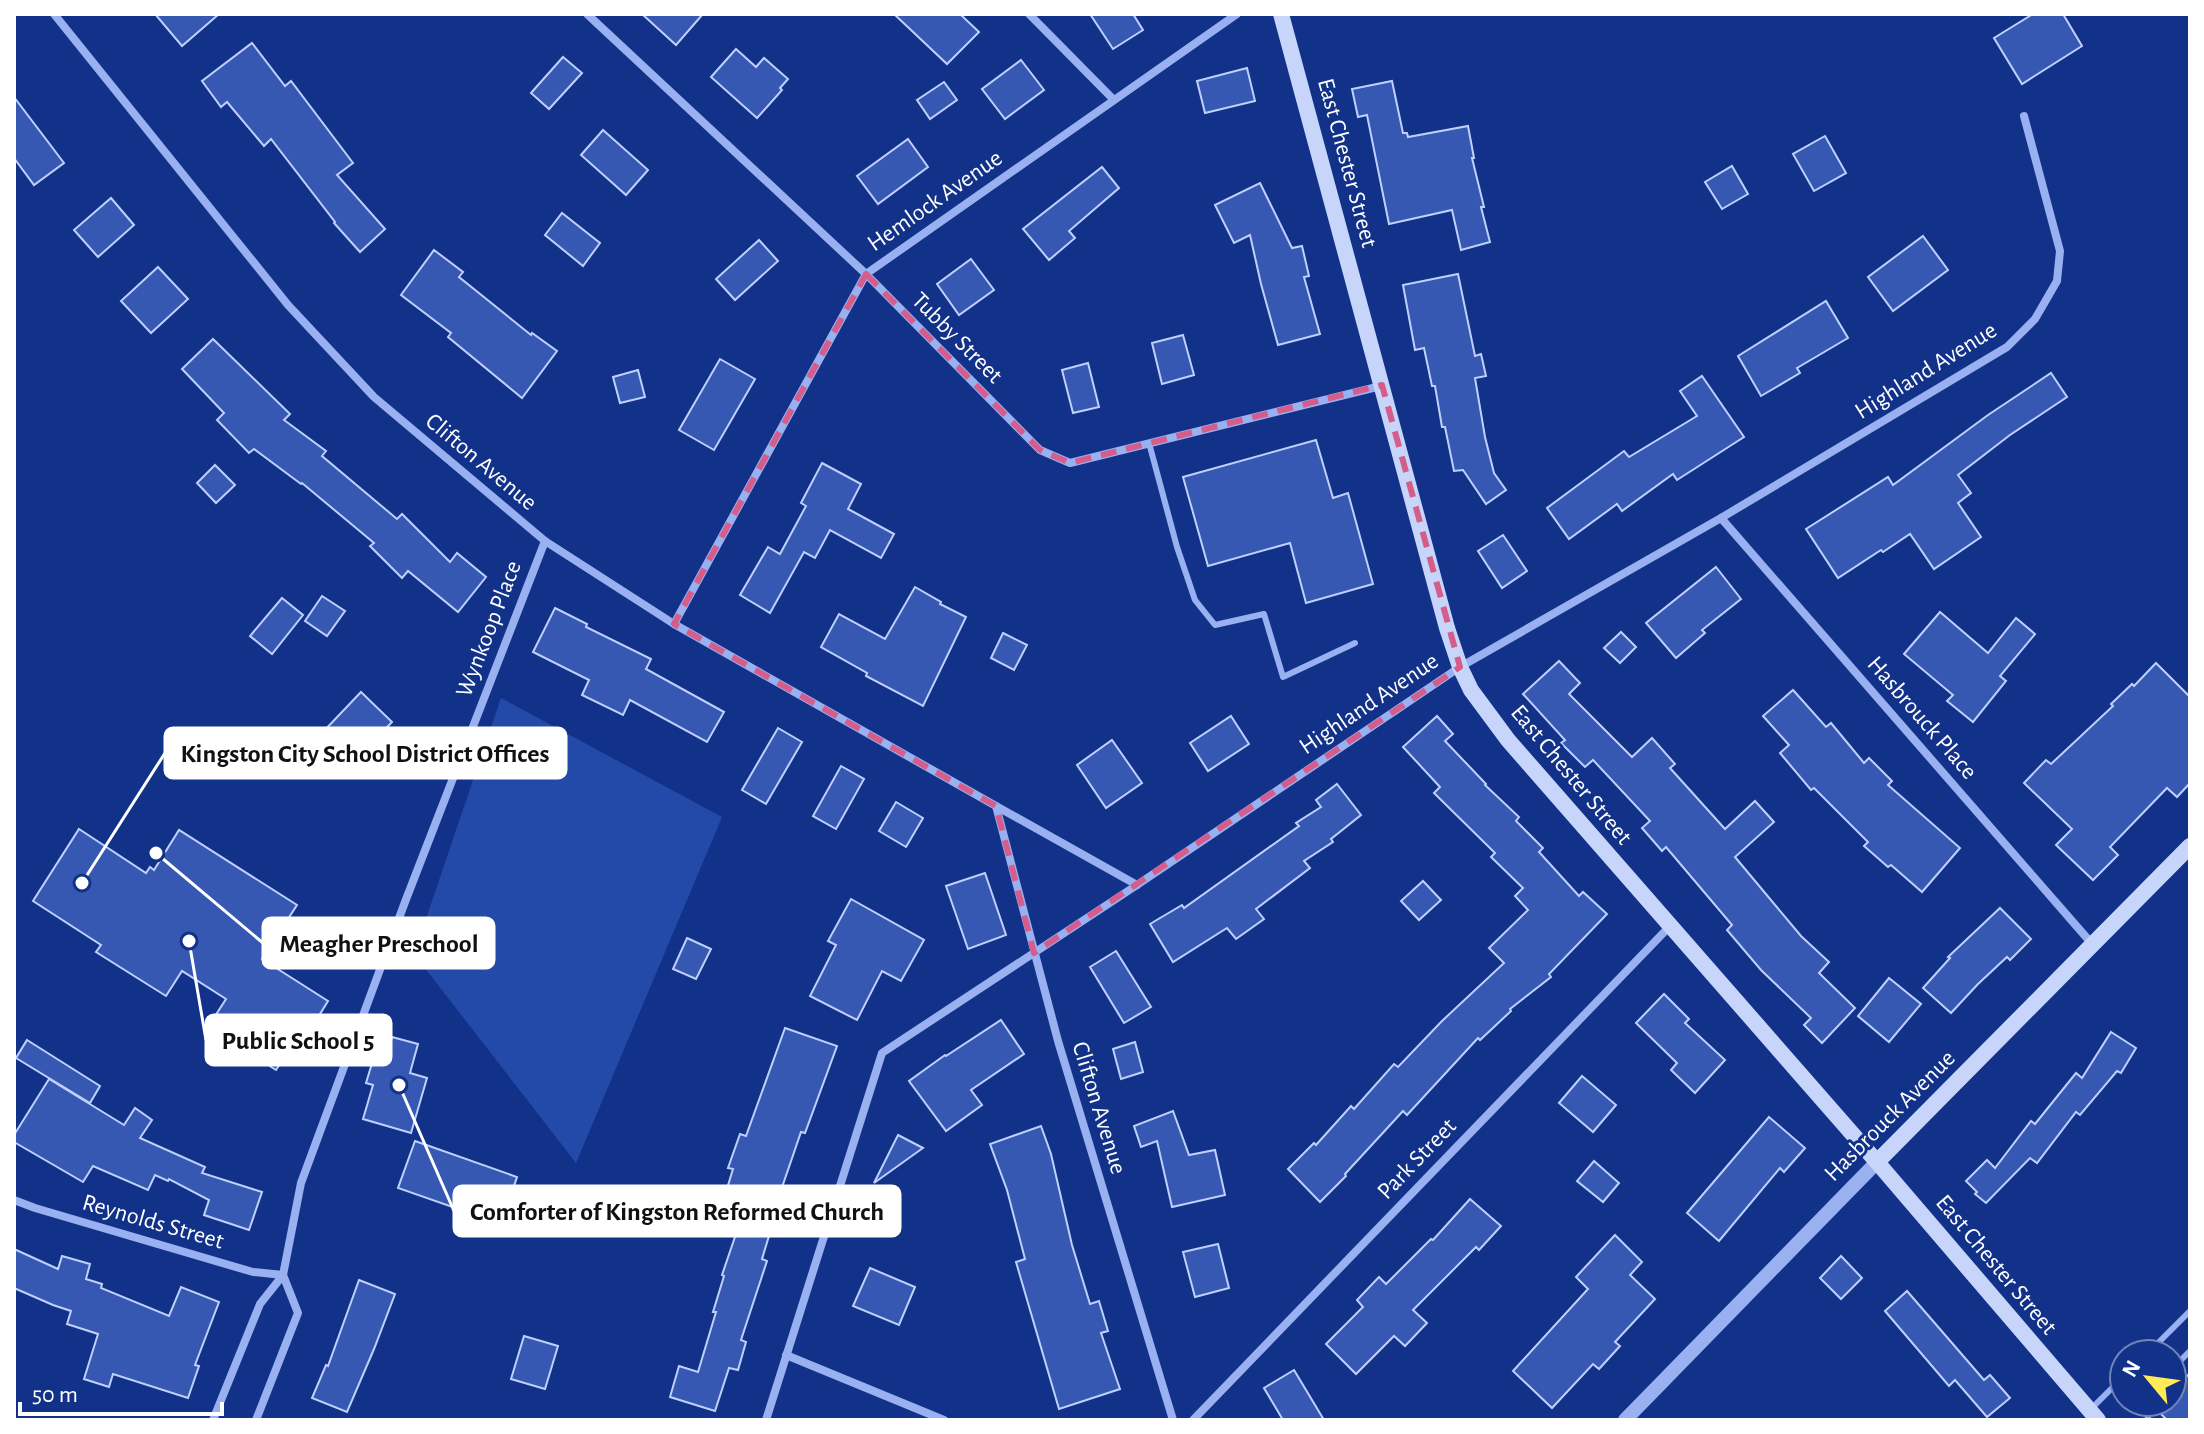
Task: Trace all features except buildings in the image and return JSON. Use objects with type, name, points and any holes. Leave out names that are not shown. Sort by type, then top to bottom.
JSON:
[{"type":"main road","name":"East Chester Street","points":[[1281,14],[1447,628],[1471,690],[1508,740],[1877,1162],[2089,1417]]},
{"type":"main road","name":"Hasbrouck Avenue","points":[[1877,1162],[2190,846]]},
{"type":"street","name":"Clifton Avenue","points":[[54,14],[288,305],[374,397],[545,541],[674,624],[1137,885]]},
{"type":"street","name":"Tubby Street","points":[[587,14],[866,274],[1040,450],[1070,463],[1382,385]]},
{"type":"street","points":[[1029,14],[1114,100]]},
{"type":"street","name":"Hemlock Avenue","points":[[674,624],[866,274],[1237,14]]},
{"type":"street","name":"Highland Avenue","points":[[766,1420],[882,1053],[1460,667],[1721,518],[2007,347],[2035,319],[2057,281],[2060,251],[2024,116]]},
{"type":"street","name":"Hasbrouck Place","points":[[1721,518],[2093,945]]},
{"type":"street","name":"Wynkoop Place","points":[[213,1420],[260,1304],[283,1275],[301,1183],[405,902],[545,541]]},
{"type":"street","name":"Clifton Avenue","points":[[996,806],[1058,1041],[1173,1420]]},
{"type":"street","name":"Park Street","points":[[1193,1420],[1670,926]]},
{"type":"street","name":"Hasbrouck Avenue","points":[[1625,1420],[1877,1162]]},
{"type":"street","name":"Reynolds Street","points":[[14,1200],[253,1272],[283,1275]]},
{"type":"street","points":[[256,1420],[298,1313],[283,1275]]},
{"type":"street","points":[[786,1355],[944,1420]]},
{"type":"lane","points":[[1149,443],[1195,600],[1215,625],[1264,614],[1283,677],[1355,643]]},
{"type":"lane","points":[[2163,1338],[2190,1311]]},
{"type":"lane","points":[[2089,1417],[2108,1395]]},
{"type":"highlighted area","points":[[866,274],[1040,450],[1070,463],[1382,385],[1460,667],[1034,953],[996,806],[674,624]]},
{"type":"shaded area","points":[[501,698],[722,817],[576,1163],[414,954]]},
{"type":"place","name":"Meagher Preschool","points":[[156,853]]},
{"type":"place","name":"Kingston City School District Offices","points":[[82,883]]},
{"type":"place","name":"Public School 5","points":[[189,941]]},
{"type":"place","name":"Comforter of Kingston Reformed Church","points":[[399,1085]]}]
